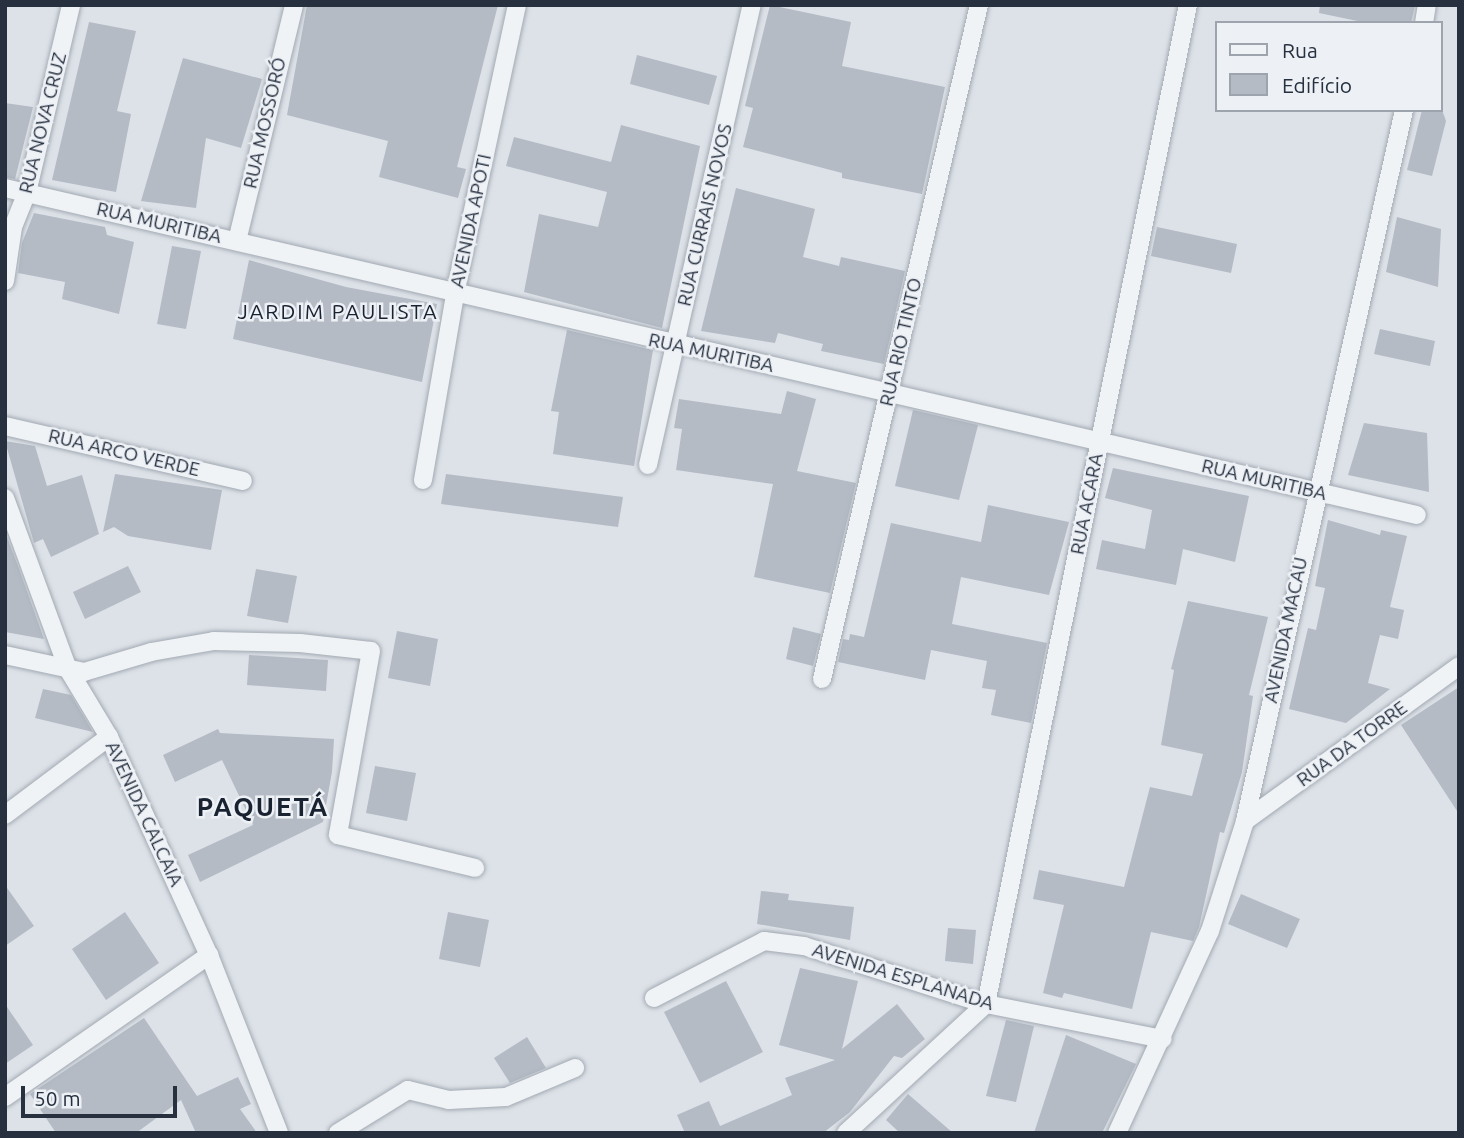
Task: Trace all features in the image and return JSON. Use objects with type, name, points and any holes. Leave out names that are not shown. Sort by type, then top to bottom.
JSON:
[{"type":"street","name":"RUA NOVA CRUZ","points":[[5,281],[13,227],[27,193],[71,5]]},
{"type":"street","name":"RUA MOSSORÓ","points":[[237,241],[293,5]]},
{"type":"street","name":"AVENIDA APOTI","points":[[423,480],[455,294],[517,5]]},
{"type":"street","name":"RUA CURRAIS NOVOS","points":[[648,465],[752,5]]},
{"type":"street","name":"RUA RIO TINTO","points":[[822,679],[979,5]]},
{"type":"street","name":"RUA ACARA","points":[[986,1004],[1188,5]]},
{"type":"street","name":"AVENIDA MACAU","points":[[1117,1133],[1163,1039],[1210,932],[1245,821],[1316,492],[1404,112]]},
{"type":"street","name":"RUA MURITIBA","points":[[5,188],[675,346],[889,391],[1417,515]]},
{"type":"street","name":"RUA ARCO VERDE","points":[[5,426],[243,481]]},
{"type":"street","name":"AVENIDA CALCAIA","points":[[5,498],[68,669],[108,737],[209,955],[279,1133]]},
{"type":"street","points":[[5,655],[68,669],[97,671],[151,652],[214,641],[300,643],[371,651],[338,835],[475,868]]},
{"type":"street","name":"RUA DA TORRE","points":[[1245,821],[1459,666]]},
{"type":"street","points":[[5,814],[108,737]]},
{"type":"street","name":"AVENIDA ESPLANADA","points":[[654,998],[764,942],[804,946],[986,1004],[1163,1039]]},
{"type":"street","points":[[5,1097],[209,955]]},
{"type":"street","points":[[846,1133],[986,1004]]},
{"type":"street","points":[[338,1133],[408,1090],[449,1100],[506,1097],[575,1068]]},
{"type":"building","points":[[307,5],[498,5],[457,167],[466,169],[458,198],[379,177],[388,141],[287,115]]},
{"type":"building","points":[[770,5],[851,22],[842,66],[945,87],[922,194],[842,178],[842,173],[743,147],[753,108],[745,106]]},
{"type":"building","points":[[1320,5],[1415,5],[1411,21],[1357,21],[1319,13]]},
{"type":"building","points":[[89,22],[136,31],[117,111],[131,114],[116,192],[52,180]]},
{"type":"building","points":[[637,55],[717,76],[709,105],[630,84]]},
{"type":"building","points":[[183,58],[262,79],[241,148],[206,138],[196,208],[141,201]]},
{"type":"building","points":[[5,103],[33,107],[15,179],[5,177]]},
{"type":"building","points":[[1422,112],[1443,112],[1446,121],[1432,176],[1407,170]]},
{"type":"building","points":[[621,125],[700,146],[662,328],[524,292],[539,214],[598,227],[607,192],[506,166],[514,137],[611,162]]},
{"type":"building","points":[[736,188],[815,209],[803,257],[839,266],[841,257],[905,271],[884,364],[821,351],[823,344],[778,333],[775,343],[701,331]]},
{"type":"building","points":[[34,213],[105,227],[107,235],[134,242],[119,314],[62,299],[65,282],[18,273],[22,243]]},
{"type":"building","points":[[1397,217],[1441,229],[1438,287],[1386,272]]},
{"type":"building","points":[[1157,227],[1237,244],[1231,273],[1151,256]]},
{"type":"building","points":[[172,246],[201,251],[186,329],[157,324]]},
{"type":"building","points":[[249,260],[346,287],[437,304],[422,382],[233,339]]},
{"type":"building","points":[[1380,329],[1435,341],[1430,366],[1374,354]]},
{"type":"building","points":[[567,330],[653,350],[634,466],[553,454],[559,412],[551,411]]},
{"type":"building","points":[[787,391],[816,399],[797,471],[856,483],[830,593],[754,577],[773,484],[676,470],[682,429],[674,428],[679,399],[781,414]]},
{"type":"building","points":[[913,410],[978,425],[959,500],[895,486]]},
{"type":"building","points":[[1364,423],[1427,433],[1429,492],[1348,475]]},
{"type":"building","points":[[5,441],[35,446],[47,486],[82,475],[99,534],[51,557],[43,539],[34,543]]},
{"type":"building","points":[[1113,468],[1249,496],[1235,562],[1183,549],[1176,585],[1096,569],[1102,540],[1145,549],[1152,510],[1105,498]]},
{"type":"building","points":[[115,474],[222,490],[211,550],[128,536],[114,527],[103,532]]},
{"type":"building","points":[[446,474],[623,497],[618,527],[441,504]]},
{"type":"building","points":[[988,505],[1069,522],[1049,595],[961,577],[952,624],[1047,643],[1031,723],[991,715],[996,690],[982,688],[987,661],[931,650],[925,680],[838,662],[843,639],[849,640],[850,634],[864,637],[891,523],[981,542]]},
{"type":"building","points":[[1328,520],[1380,535],[1381,530],[1407,536],[1390,607],[1404,610],[1398,639],[1380,635],[1368,683],[1390,689],[1346,723],[1289,709],[1308,628],[1316,630],[1325,588],[1315,586]]},
{"type":"building","points":[[5,532],[18,566],[44,639],[5,632]]},
{"type":"building","points":[[128,566],[141,592],[85,619],[73,592]]},
{"type":"building","points":[[256,569],[297,576],[288,623],[247,616]]},
{"type":"building","points":[[1188,601],[1268,617],[1249,695],[1253,696],[1242,772],[1224,833],[1220,832],[1199,927],[1193,941],[1151,932],[1132,1009],[1064,993],[1062,998],[1043,993],[1064,905],[1033,899],[1039,870],[1124,887],[1150,787],[1192,796],[1203,754],[1161,745],[1174,670],[1171,669]]},
{"type":"building","points":[[793,627],[821,634],[813,666],[786,659]]},
{"type":"building","points":[[397,631],[438,639],[430,686],[388,678]]},
{"type":"building","points":[[249,655],[328,660],[326,691],[247,685]]},
{"type":"building","points":[[1459,687],[1459,814],[1401,725]]},
{"type":"building","points":[[43,689],[71,695],[93,732],[35,718]]},
{"type":"building","points":[[218,729],[220,733],[334,739],[332,772],[323,822],[200,882],[188,855],[253,825],[222,760],[175,782],[163,755]]},
{"type":"building","points":[[375,766],[416,773],[407,821],[366,813]]},
{"type":"building","points":[[5,885],[34,926],[5,946]]},
{"type":"building","points":[[761,891],[789,894],[788,900],[854,907],[850,940],[757,924]]},
{"type":"building","points":[[1241,894],[1300,919],[1287,948],[1228,924]]},
{"type":"building","points":[[125,912],[159,963],[106,1000],[72,949]]},
{"type":"building","points":[[448,912],[489,920],[480,967],[439,959]]},
{"type":"building","points":[[948,928],[976,930],[973,964],[945,961]]},
{"type":"building","points":[[800,968],[858,981],[842,1049],[897,1004],[925,1039],[902,1058],[894,1056],[850,1112],[823,1133],[685,1133],[677,1115],[709,1101],[720,1126],[792,1095],[785,1078],[835,1060],[779,1045]]},
{"type":"building","points":[[726,981],[763,1052],[700,1083],[664,1012]]},
{"type":"building","points":[[5,1004],[33,1045],[5,1064]]},
{"type":"building","points":[[144,1018],[197,1096],[238,1077],[251,1104],[240,1109],[257,1133],[196,1133],[181,1100],[136,1133],[56,1133],[30,1094]]},
{"type":"building","points":[[1006,1020],[1034,1026],[1016,1102],[986,1096]]},
{"type":"building","points":[[1066,1035],[1136,1064],[1102,1133],[1034,1133]]},
{"type":"building","points":[[527,1037],[546,1068],[510,1083],[494,1058]]},
{"type":"building","points":[[908,1094],[953,1133],[900,1133],[886,1120]]},
{"type":"district","name":"JARDIM PAULISTA","points":[[338,311]]},
{"type":"district","name":"PAQUETÁ","points":[[263,807]]}]
